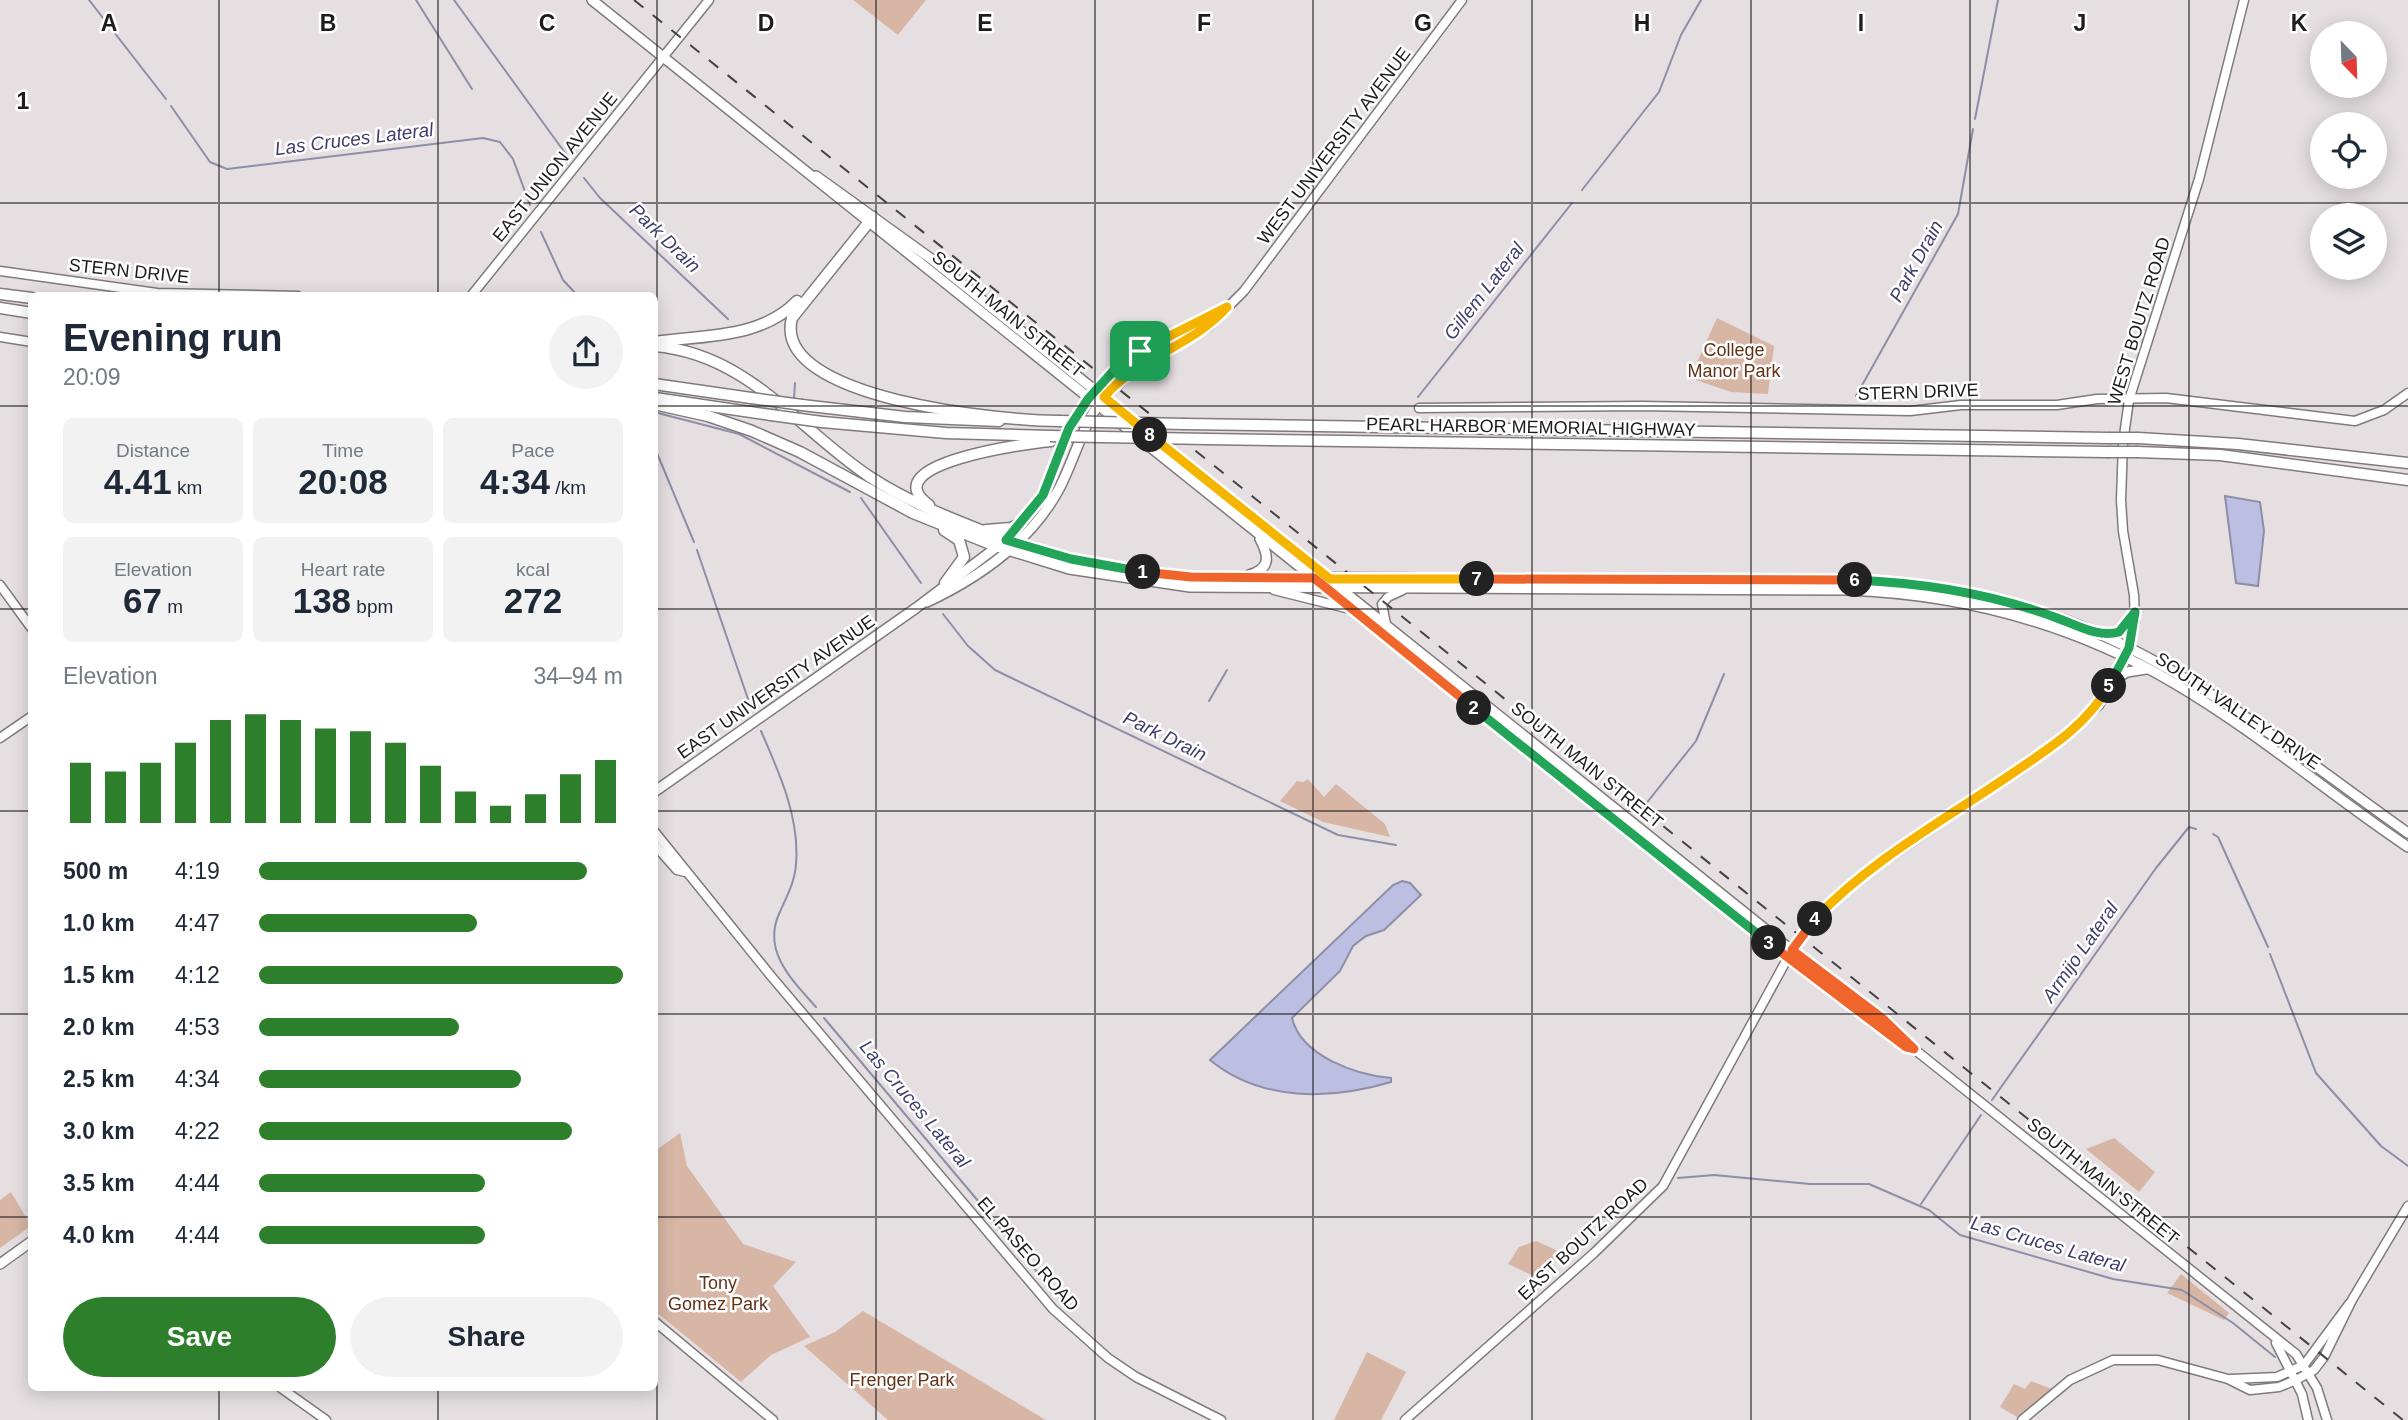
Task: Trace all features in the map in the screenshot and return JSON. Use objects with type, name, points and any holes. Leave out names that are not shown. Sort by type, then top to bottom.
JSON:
[{"type":"highway","points":[[658,343],[752,329],[776,320],[799,299],[868,220]]},
{"type":"highway","points":[[868,220],[792,318],[790,335],[799,354],[815,369],[835,379],[892,398],[1024,421]]},
{"type":"highway","points":[[0,294],[28,298]]},
{"type":"highway","points":[[0,308],[28,312]]},
{"type":"highway","points":[[658,345],[704,356],[734,370],[867,475],[896,493],[981,530],[1004,546]]},
{"type":"highway","points":[[658,385],[905,417],[1024,421]]},
{"type":"highway","name":"PEARL HARBOR MEMORIAL HIGHWAY","points":[[658,399],[822,422],[1050,439],[1108,437],[2137,452],[2220,455],[2408,480]]},
{"type":"highway","points":[[658,405],[708,416],[775,440],[913,513],[960,543],[962,562],[945,583]]},
{"type":"highway","name":"PEARL HARBOR MEMORIAL HIGHWAY","points":[[1024,421],[2138,438],[2238,444],[2408,461]]},
{"type":"highway","points":[[948,515],[929,505],[919,495],[920,478],[928,469],[968,457],[1050,439]]},
{"type":"highway","points":[[913,513],[1004,546]]},
{"type":"highway","points":[[981,530],[1011,528],[1023,523]]},
{"type":"main road","name":"SOUTH MAIN STREET","points":[[592,0],[808,172],[828,183],[868,220],[1354,612],[1790,954],[1882,1018],[1914,1049],[2296,1354],[2307,1369],[2327,1420]]},
{"type":"main road","name":"EAST UNION AVENUE","points":[[474,292],[709,0]]},
{"type":"main road","name":"WEST UNIVERSITY AVENUE","points":[[1098,407],[1104,397],[1140,365],[1208,327],[1266,264],[1462,0]]},
{"type":"main road","name":"WEST BOUTZ ROAD","points":[[2112,681],[2127,652],[2135,612],[2121,500],[2123,443],[2129,400],[2199,179],[2244,0]]},
{"type":"main road","name":"SOUTH MAIN STREET","points":[[868,220],[930,258],[1386,624],[1790,954]]},
{"type":"main road","name":"STERN DRIVE","points":[[0,271],[149,292]]},
{"type":"main road","name":"WEST UNIVERSITY AVENUE","points":[[1088,399],[1116,368],[1147,346],[1227,307]]},
{"type":"main road","points":[[0,337],[28,341]]},
{"type":"main road","name":"STERN DRIVE","points":[[1419,408],[1642,406],[1910,411],[1961,405],[2057,405],[2097,399],[2166,398],[2355,421],[2384,410],[2408,393]]},
{"type":"main road","name":"EAST UNIVERSITY AVENUE","points":[[916,608],[953,590],[1004,546],[1023,523],[1043,495],[1069,428],[1088,399]]},
{"type":"main road","points":[[1017,543],[1049,506],[1084,427],[1098,407]]},
{"type":"main road","points":[[1236,578],[1260,571],[1266,565],[1268,554],[1257,534]]},
{"type":"main road","name":"SOUTH VALLEY DRIVE","points":[[1004,546],[1017,543],[1054,555],[1121,569],[1191,577],[1885,582],[1992,598],[2044,613],[2100,634],[2150,670],[2247,732],[2408,847]]},
{"type":"main road","name":"EAST UNIVERSITY AVENUE","points":[[658,789],[916,608],[945,583],[1004,546]]},
{"type":"main road","name":"SOUTH VALLEY DRIVE","points":[[1004,546],[1051,565],[1119,579],[1191,587],[1884,592],[1947,600],[2003,612],[2127,652],[2206,691],[2408,833]]},
{"type":"main road","points":[[0,585],[28,624]]},
{"type":"main road","points":[[1271,589],[1317,599],[1354,612]]},
{"type":"main road","points":[[1386,624],[1381,610],[1383,601],[1403,590]]},
{"type":"main road","points":[[2100,634],[2119,632],[2135,612]]},
{"type":"main road","points":[[2112,681],[2139,669],[2150,670]]},
{"type":"main road","name":"EAST BOUTZ ROAD","points":[[1405,1420],[1594,1253],[1663,1186],[1790,954],[1829,904],[1862,876],[2082,724],[2099,705],[2112,681]]},
{"type":"main road","points":[[0,738],[28,719]]},
{"type":"main road","name":"EL PASEO ROAD","points":[[658,836],[683,864],[685,872],[1053,1309],[1108,1358],[1136,1377],[1221,1420]]},
{"type":"main road","name":"EL PASEO ROAD","points":[[658,849],[677,870],[685,872]]},
{"type":"main road","points":[[2022,1420],[2070,1380],[2113,1360],[2158,1360],[2228,1379],[2250,1390],[2279,1387],[2296,1380],[2324,1356],[2352,1300],[2408,1206]]},
{"type":"main road","points":[[0,1264],[28,1244]]},
{"type":"main road","points":[[658,1324],[773,1420]]},
{"type":"main road","name":"SOUTH MAIN STREET","points":[[2273,1338],[2296,1380],[2308,1420]]},
{"type":"main road","points":[[2228,1379],[2259,1380],[2307,1369]]},
{"type":"main road","points":[[285,1391],[326,1420]]},
{"type":"green space","points":[[853,0],[926,0],[898,35]]},
{"type":"green space","name":"College Manor Park","points":[[1717,318],[1774,346],[1768,394],[1731,392],[1690,378]]},
{"type":"green space","points":[[1308,779],[1324,797],[1336,784],[1385,824],[1390,837],[1323,822],[1280,801],[1297,781]]},
{"type":"green space","name":"Tony Gomez Park","points":[[680,1133],[687,1166],[743,1244],[796,1262],[773,1286],[810,1337],[771,1355],[741,1382],[658,1313],[658,1149]]},
{"type":"green space","points":[[2114,1138],[2155,1172],[2139,1192],[2086,1149]]},
{"type":"green space","points":[[11,1192],[28,1221],[28,1228],[0,1248],[0,1200]]},
{"type":"green space","points":[[1536,1241],[1560,1252],[1538,1278],[1508,1264],[1519,1247]]},
{"type":"green space","points":[[2181,1274],[2229,1313],[2224,1320],[2167,1293]]},
{"type":"green space","name":"Frenger Park","points":[[863,1311],[1046,1420],[888,1420],[804,1346],[835,1332]]},
{"type":"green space","points":[[1367,1352],[1406,1372],[1381,1420],[1334,1420]]},
{"type":"green space","points":[[2031,1381],[2052,1389],[2017,1417],[2000,1407],[2014,1384],[2025,1389]]},
{"type":"water","points":[[2225,496],[2260,502],[2264,531],[2258,586],[2236,583]]},
{"type":"water","points":[[1402,881],[1410,883],[1421,895],[1384,930],[1366,936],[1353,946],[1340,971],[1292,1018],[1297,1031],[1318,1053],[1347,1068],[1391,1078],[1391,1082],[1345,1092],[1297,1093],[1251,1084],[1210,1060],[1393,885]]},
{"type":"waterway","name":"Las Cruces Lateral","points":[[89,0],[166,99]]},
{"type":"waterway","points":[[416,0],[472,89]]},
{"type":"waterway","name":"Park Drain","points":[[454,0],[568,157]]},
{"type":"waterway","name":"Gillem Lateral","points":[[1582,190],[1659,92],[1681,35],[1701,0]]},
{"type":"waterway","name":"Park Drain","points":[[1975,119],[1998,0]]},
{"type":"waterway","name":"Las Cruces Lateral","points":[[171,106],[210,162],[227,169],[483,138],[500,142],[513,159],[530,205]]},
{"type":"waterway","name":"Park Drain","points":[[1856,396],[1958,214],[1973,129]]},
{"type":"waterway","name":"Park Drain","points":[[584,178],[600,198],[728,319]]},
{"type":"waterway","name":"Gillem Lateral","points":[[1418,397],[1572,203]]},
{"type":"waterway","name":"Las Cruces Lateral","points":[[541,232],[563,280],[574,292]]},
{"type":"waterway","points":[[794,398],[795,383]]},
{"type":"waterway","name":"Park Drain","points":[[658,413],[739,434],[850,492]]},
{"type":"waterway","name":"Las Cruces Lateral","points":[[658,456],[694,542]]},
{"type":"waterway","name":"Park Drain","points":[[861,498],[921,583]]},
{"type":"waterway","name":"Las Cruces Lateral","points":[[697,550],[748,699]]},
{"type":"waterway","name":"Park Drain","points":[[943,614],[968,646],[995,670],[1338,835],[1396,845]]},
{"type":"waterway","points":[[1209,701],[1227,670]]},
{"type":"waterway","name":"Park Drain","points":[[1641,810],[1696,741],[1724,674]]},
{"type":"waterway","name":"Las Cruces Lateral","points":[[761,731],[787,796],[795,830],[794,877],[779,914],[774,941],[782,965],[816,1007]]},
{"type":"waterway","name":"Armijo Lateral","points":[[1992,1100],[2156,868],[2189,827],[2196,829]]},
{"type":"waterway","name":"Armijo Lateral","points":[[2213,834],[2218,837],[2268,947]]},
{"type":"waterway","name":"Armijo Lateral","points":[[2270,954],[2316,1073],[2381,1146],[2408,1166]]},
{"type":"waterway","name":"Las Cruces Lateral","points":[[824,1018],[984,1208]]},
{"type":"waterway","name":"Armijo Lateral","points":[[1921,1204],[1981,1115]]},
{"type":"waterway","name":"Las Cruces Lateral","points":[[1678,1178],[1714,1175],[1810,1184],[1869,1184],[1929,1210],[1960,1235],[2113,1279],[2182,1290],[2233,1323],[2275,1357]]},
{"type":"waterway","name":"Las Cruces Lateral","points":[[992,1218],[1038,1273]]},
{"type":"railway","points":[[634,0],[2403,1420]]},
{"type":"route","points":[[1227,307],[1208,327],[1189,341],[1140,365],[1104,397],[1330,579],[1885,582],[1992,598],[2044,613],[2100,634],[2113,634],[2124,629],[2135,612],[2129,648],[2099,703],[2082,724],[1862,876],[1811,924],[1792,950],[1882,1018],[1911,1043],[1914,1049],[1906,1047],[1787,958],[1314,578],[1173,576],[1071,559],[1006,540],[1028,517],[1043,495],[1069,428],[1088,399],[1105,378],[1140,351],[1227,307]]}]
